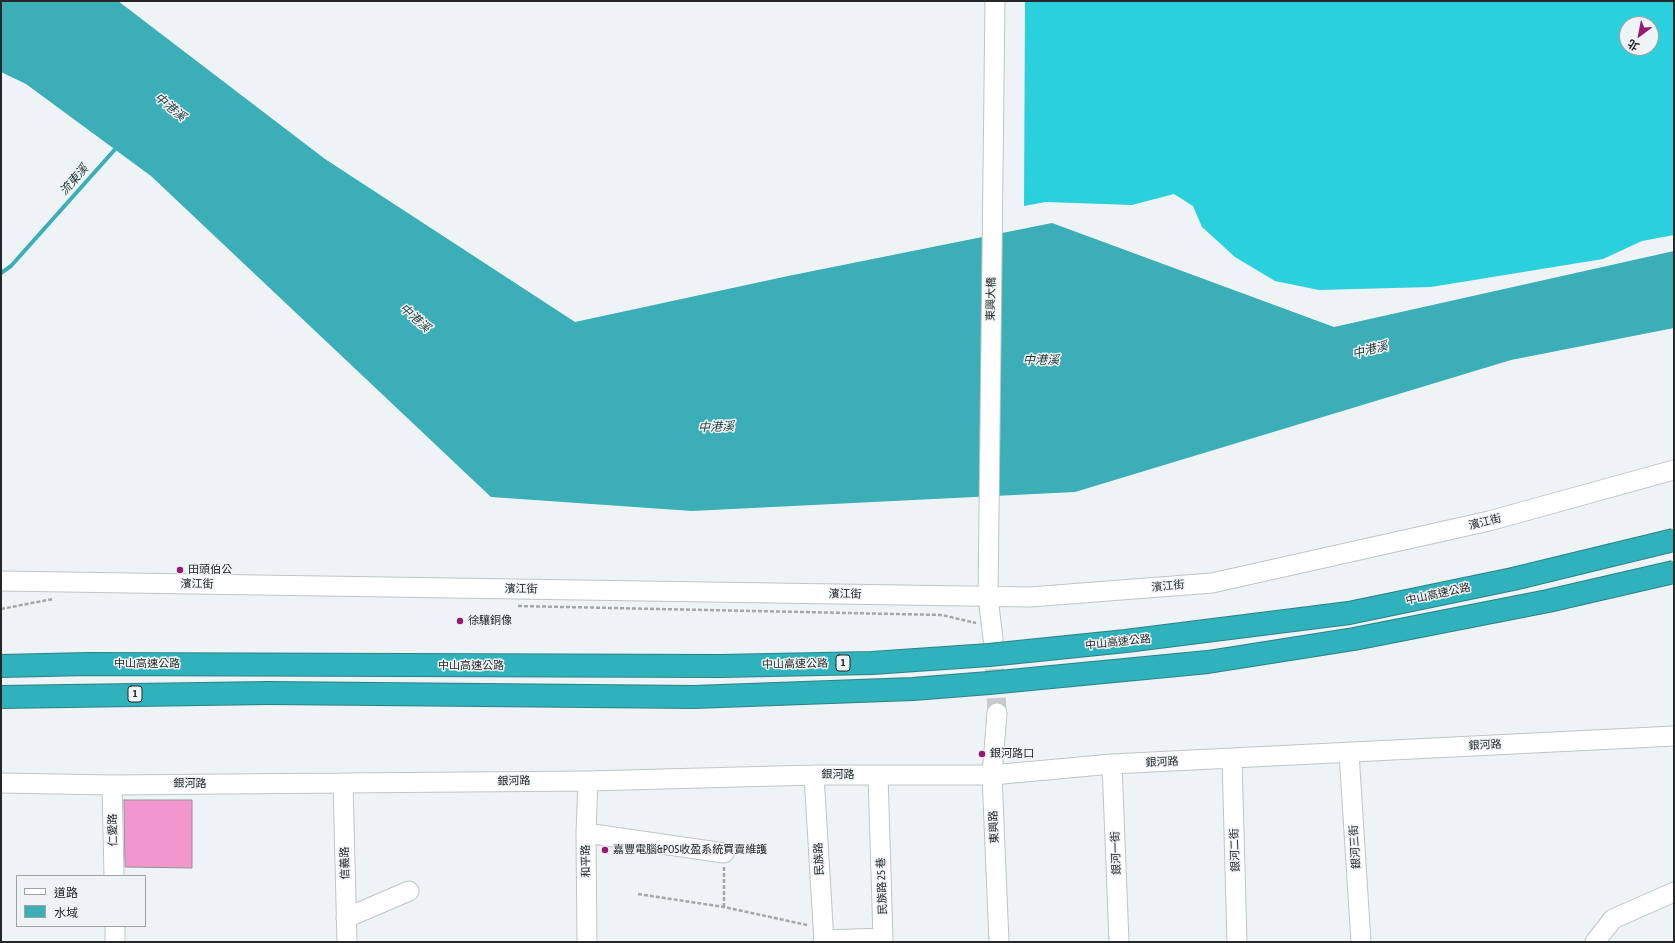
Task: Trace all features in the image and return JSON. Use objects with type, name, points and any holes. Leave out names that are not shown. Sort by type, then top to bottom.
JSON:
[{"type":"highway","name":"中山高速公路","points":[[1,666],[96,664],[720,666],[872,663],[989,655],[1126,641],[1350,613],[1513,579],[1642,549],[1674,540]]},
{"type":"highway","name":"1","points":[[1,696],[269,693],[694,697],[906,689],[989,683],[1208,662],[1354,639],[1548,601],[1674,572]]},
{"type":"street","name":"東興大橋","points":[[992,632],[988,597],[995,1]]},
{"type":"street","name":"濱江街","points":[[1,581],[1030,597],[1212,583],[1489,521],[1674,470]]},
{"type":"street","name":"東興路","points":[[996,713],[992,775],[999,942]]},
{"type":"street","name":"銀河路","points":[[1,783],[112,785],[588,781],[814,775],[992,775],[1112,764],[1674,736]]},
{"type":"street","name":"銀河三街","points":[[1349,752],[1361,942]]},
{"type":"street","name":"銀河二街","points":[[1232,758],[1237,942]]},
{"type":"street","name":"銀河一街","points":[[1112,764],[1119,942]]},
{"type":"street","name":"民族路","points":[[814,775],[823,937]]},
{"type":"street","name":"民族路 25 巷","points":[[823,937],[883,938],[878,775]]},
{"type":"street","name":"和平路","points":[[587,942],[586,833],[588,781]]},
{"type":"street","name":"信義路","points":[[343,783],[347,942]]},
{"type":"street","name":"仁愛路","points":[[112,785],[114,875]]},
{"type":"street","points":[[586,833],[724,853]]},
{"type":"street","points":[[346,918],[409,891]]},
{"type":"street","points":[[1595,942],[1613,920],[1674,892]]},
{"type":"street","points":[[115,927],[115,942]]},
{"type":"path","points":[[1,609],[56,598]]},
{"type":"path","points":[[516,606],[942,615],[973,623],[992,632]]},
{"type":"path","points":[[724,853],[724,907]]},
{"type":"path","points":[[638,894],[724,907],[823,937]]},
{"type":"shaded area","points":[[1025,1],[1674,1],[1674,235],[1642,241],[1603,259],[1431,287],[1319,290],[1275,281],[1235,257],[1202,227],[1193,206],[1174,194],[1132,205],[1046,202],[1024,206]]},
{"type":"water","name":"中港溪","points":[[1,1],[118,1],[325,159],[575,322],[788,276],[1052,223],[1334,327],[1674,251],[1674,328],[1511,360],[1075,492],[692,511],[491,497],[151,176],[26,84],[1,72]]},
{"type":"building","points":[[124,800],[192,800],[192,868],[125,867]]},
{"type":"waterway","name":"流東溪","points":[[1,273],[11,266],[118,146]]},
{"type":"tunnel","points":[[993,640],[997,713]]},
{"type":"place","name":"田頭伯公","points":[[180,570]]},
{"type":"place","name":"徐驤銅像","points":[[460,621]]},
{"type":"place","name":"銀河路口","points":[[982,754]]},
{"type":"place","name":"嘉豐電腦&POS收盈系統買賣維護","points":[[605,850]]}]
